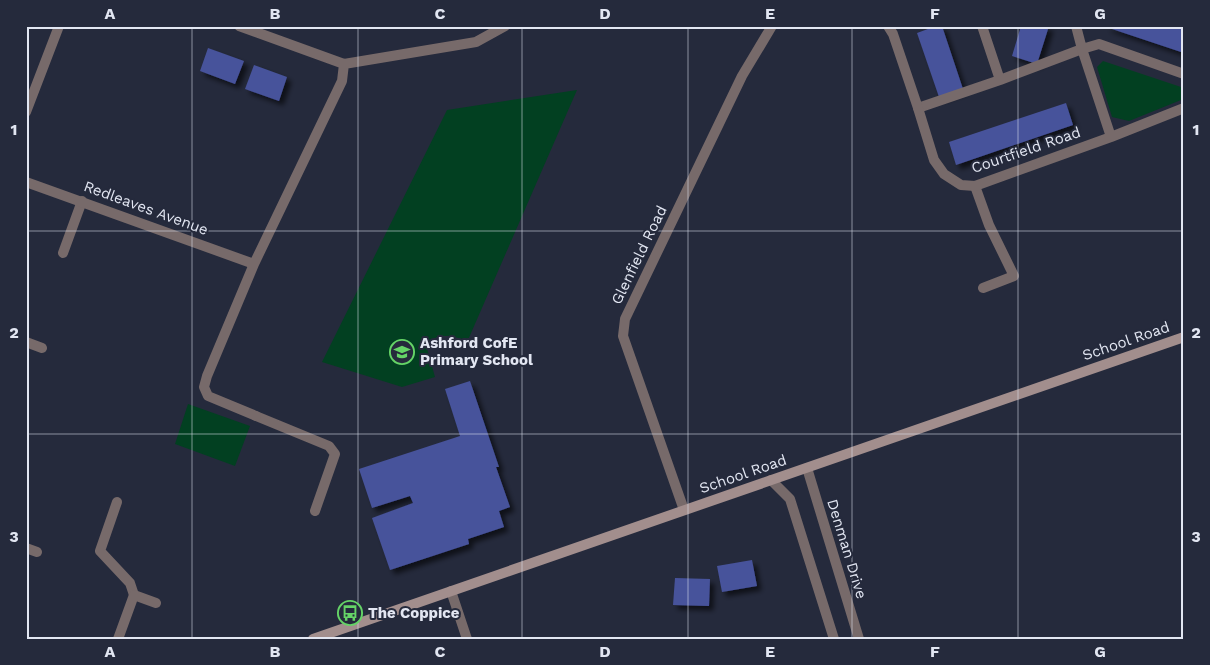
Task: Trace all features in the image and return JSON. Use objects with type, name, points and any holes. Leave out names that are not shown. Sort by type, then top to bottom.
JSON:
[{"type":"main road","name":"School Road","points":[[313,639],[1184,336]]},
{"type":"street","points":[[26,112],[59,26]]},
{"type":"street","points":[[239,26],[344,64],[476,42],[505,26]]},
{"type":"street","name":"Glenfield Road","points":[[684,510],[623,336],[625,319],[742,76],[772,26]]},
{"type":"street","name":"Courtfield Road","points":[[888,26],[893,34],[934,160],[944,174],[961,185],[976,186],[1111,137],[1184,108]]},
{"type":"street","points":[[982,26],[1000,80]]},
{"type":"street","points":[[1076,26],[1111,137]]},
{"type":"street","points":[[918,108],[1099,44],[1184,74]]},
{"type":"street","points":[[315,510],[335,454],[329,446],[208,396],[204,387],[254,264],[342,81],[344,64]]},
{"type":"street","name":"Redleaves Avenue","points":[[26,182],[254,264]]},
{"type":"street","points":[[976,186],[989,225],[1014,276],[983,288]]},
{"type":"street","points":[[63,253],[82,201]]},
{"type":"street","points":[[26,342],[42,348]]},
{"type":"street","name":"Denman Drive","points":[[807,468],[859,639]]},
{"type":"street","points":[[771,480],[790,499],[834,639]]},
{"type":"street","points":[[117,502],[100,551],[130,583],[134,595],[118,639]]},
{"type":"street","points":[[26,548],[37,552]]},
{"type":"street","points":[[452,591],[467,639]]},
{"type":"street","points":[[134,595],[156,602]]},
{"type":"green space","points":[[1103,61],[1181,87],[1181,100],[1129,121],[1112,117],[1097,67]]},
{"type":"green space","points":[[577,90],[468,340],[438,336],[426,345],[435,377],[402,387],[322,362],[447,110]]},
{"type":"green space","points":[[188,404],[250,426],[235,466],[175,444]]},
{"type":"building","points":[[936,26],[942,26],[963,89],[939,97],[917,33]]},
{"type":"building","points":[[1021,26],[1049,26],[1037,64],[1012,56]]},
{"type":"building","points":[[1184,26],[1184,53],[1106,27]]},
{"type":"building","points":[[208,48],[244,61],[235,84],[200,71]]},
{"type":"building","points":[[254,65],[287,77],[279,101],[245,89]]},
{"type":"building","points":[[1066,103],[1073,125],[956,165],[949,142]]},
{"type":"building","name":"Ashford CofE Primary School","points":[[470,381],[499,467],[496,467],[510,507],[499,511],[504,527],[468,539],[469,544],[390,570],[372,518],[413,503],[410,496],[372,508],[359,469],[460,436],[445,389]]},
{"type":"building","points":[[752,560],[757,586],[722,592],[717,566]]},
{"type":"building","points":[[675,578],[710,579],[709,606],[673,605]]},
{"type":"place","name":"Ashford CofE Primary School","points":[[402,352]]},
{"type":"place","name":"The Coppice","points":[[350,613]]}]
